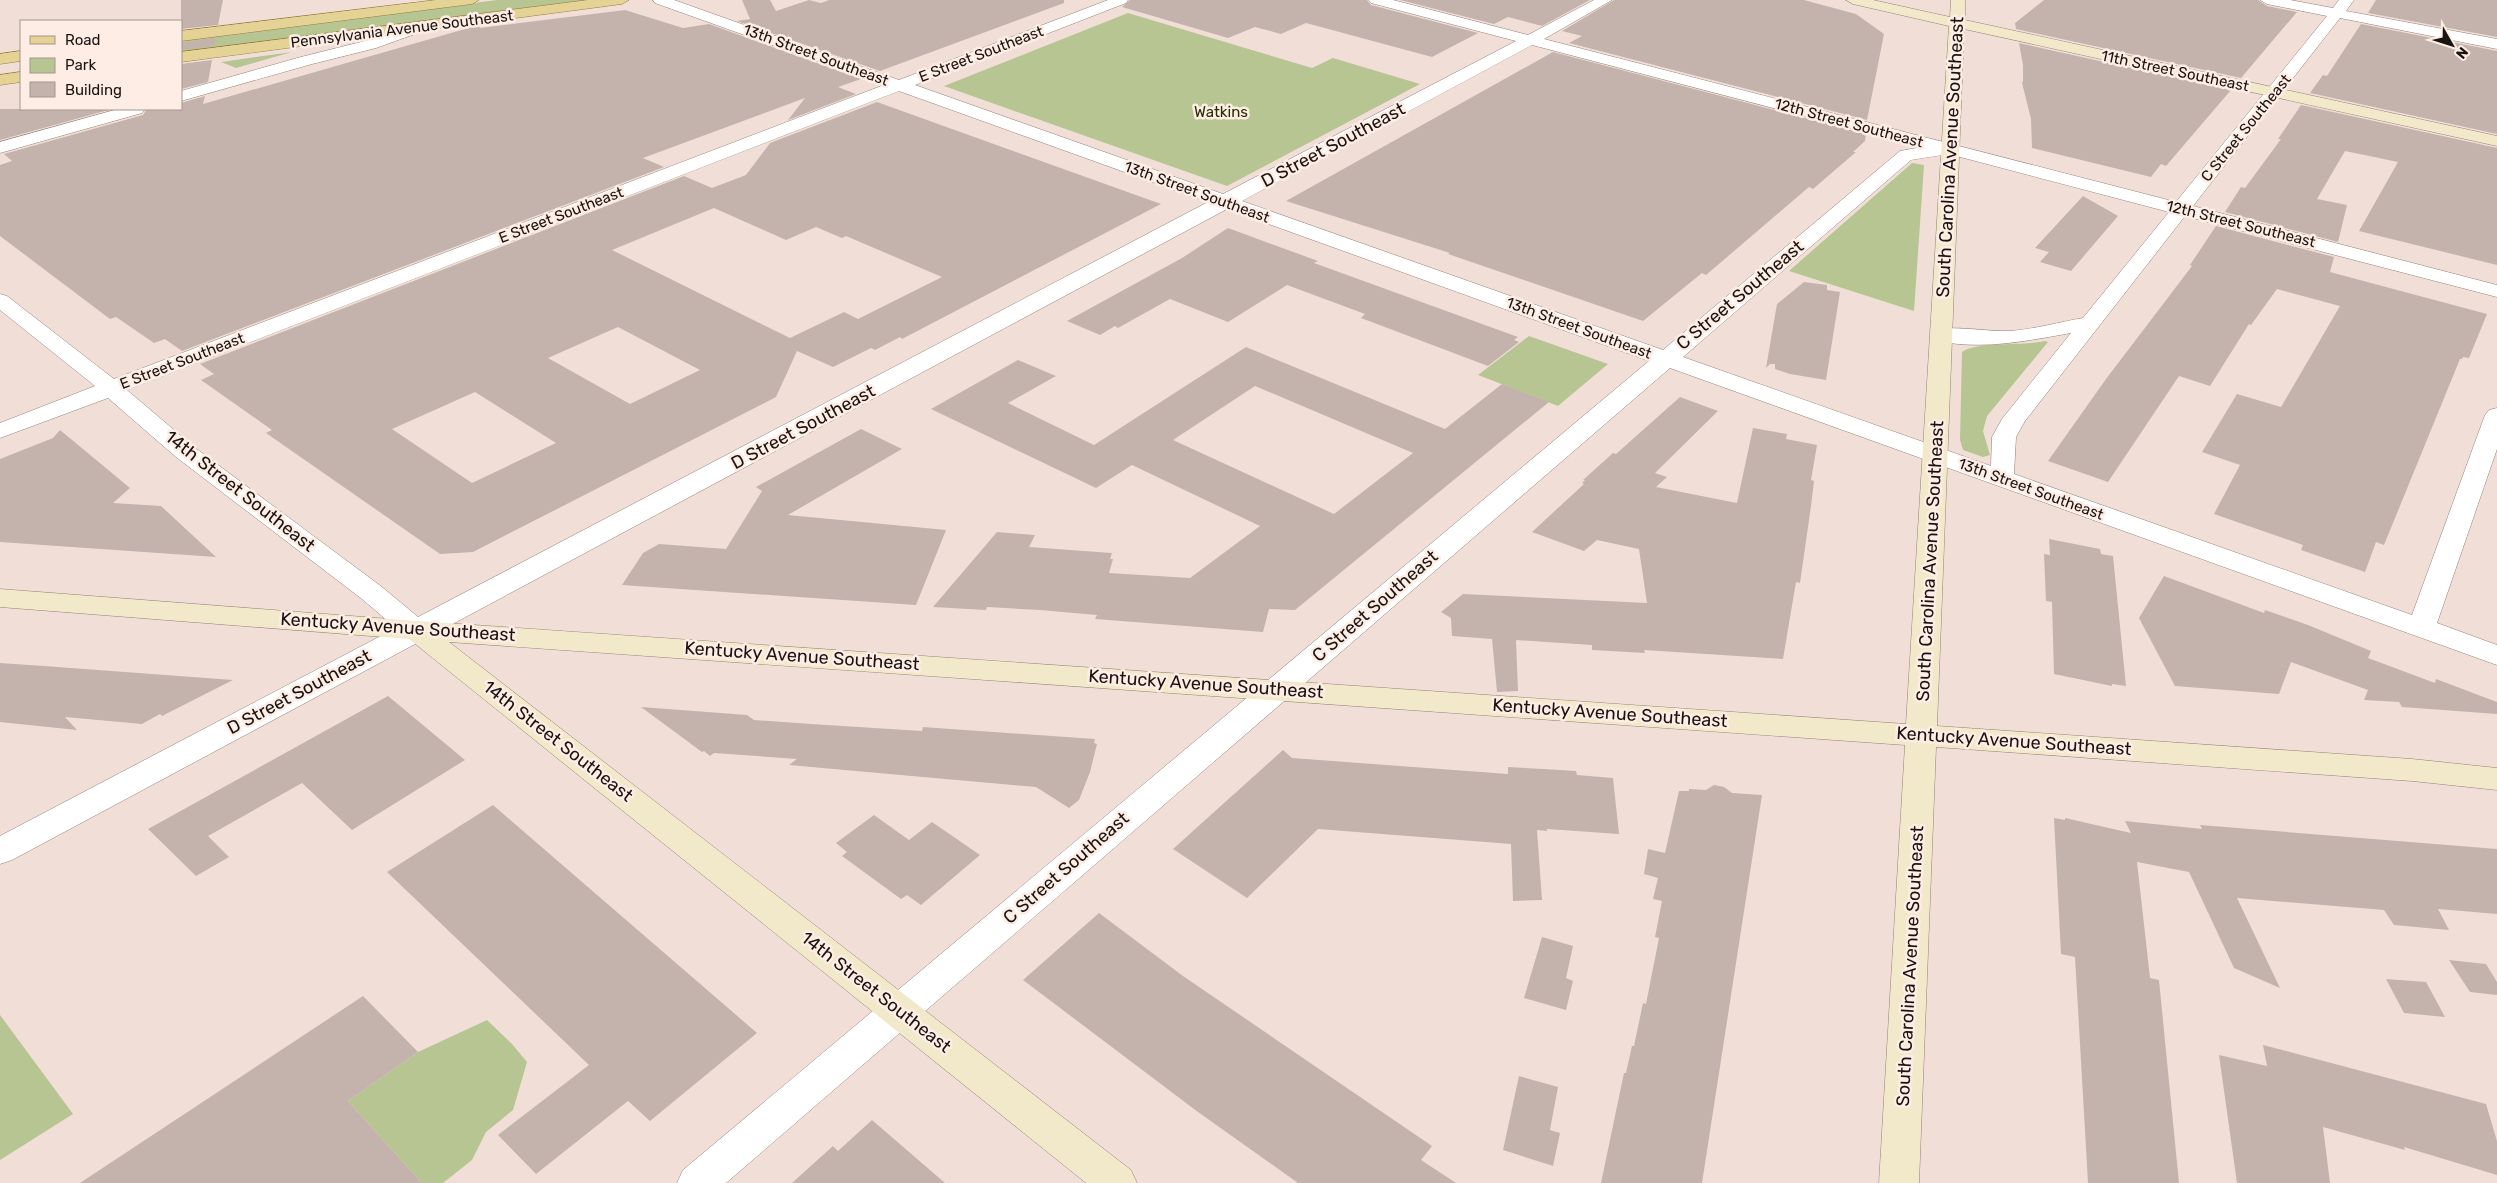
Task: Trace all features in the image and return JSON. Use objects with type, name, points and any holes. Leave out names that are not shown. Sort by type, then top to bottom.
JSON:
[{"type":"main road","name":"Pennsylvania Avenue Southeast","points":[[182,36],[472,0]]},
{"type":"main road","name":"Pennsylvania Avenue Southeast","points":[[182,57],[622,0]]},
{"type":"main road","points":[[0,59],[20,56]]},
{"type":"main road","points":[[0,80],[20,77]]},
{"type":"street","name":"13th Street Southeast","points":[[660,0],[2497,655]]},
{"type":"street","name":"E Street Southeast","points":[[0,431],[1121,0]]},
{"type":"street","name":"12th Street Southeast","points":[[1376,0],[2497,291]]},
{"type":"street","name":"D Street Southeast","points":[[0,851],[1606,0]]},
{"type":"street","name":"11th Street Southeast","points":[[1853,0],[2497,141]]},
{"type":"street","name":"South Carolina Avenue Southeast","points":[[1899,1183],[1942,336],[1948,149],[1958,0]]},
{"type":"street","points":[[2266,0],[2497,44]]},
{"type":"street","name":"C Street Southeast","points":[[1999,478],[2003,471],[2004,437],[2008,428],[2347,0]]},
{"type":"street","points":[[182,96],[307,60],[370,45],[420,27]]},
{"type":"street","points":[[307,60],[334,46],[321,40]]},
{"type":"street","points":[[0,148],[133,110]]},
{"type":"street","name":"C Street Southeast","points":[[697,1183],[1906,155],[1948,149]]},
{"type":"street","name":"14th Street Southeast","points":[[0,300],[186,452],[372,593],[416,630],[901,1010],[1117,1183]]},
{"type":"street","points":[[1942,336],[2014,338],[2091,323]]},
{"type":"street","points":[[2421,628],[2497,415]]},
{"type":"street","name":"Kentucky Avenue Southeast","points":[[0,598],[416,630],[1276,689],[2412,770],[2497,778]]},
{"type":"street","name":"Kentucky Avenue Southeast","points":[[2412,770],[2497,761]]},
{"type":"green space","points":[[497,0],[586,0],[182,52],[182,40]]},
{"type":"green space","name":"Watkins","points":[[1128,13],[1312,68],[1333,58],[1420,84],[1227,186],[944,86]]},
{"type":"green space","points":[[292,52],[236,68],[221,62]]},
{"type":"green space","points":[[1912,163],[1924,165],[1914,311],[1789,271]]},
{"type":"green space","points":[[1529,336],[1608,364],[1558,406],[1478,375]]},
{"type":"green space","points":[[2048,342],[1987,416],[1983,431],[1990,455],[1983,457],[1963,450],[1960,440],[1962,352],[1978,346]]},
{"type":"green space","points":[[0,1015],[73,1114],[0,1160]]},
{"type":"green space","points":[[487,1020],[512,1044],[527,1062],[513,1110],[486,1132],[472,1160],[443,1183],[422,1183],[348,1101],[418,1052]]},
{"type":"building","points":[[181,0],[223,0],[218,25],[182,29]]},
{"type":"building","points":[[742,0],[770,0],[776,11],[809,0],[821,3],[829,0],[1064,0],[1064,3],[880,71],[737,21],[750,19]]},
{"type":"building","points":[[1130,0],[1367,0],[1371,5],[1478,33],[1432,57],[1306,23],[1281,34],[1255,27],[1228,38],[1122,7]]},
{"type":"building","points":[[1400,0],[1590,0],[1542,26],[1508,17],[1494,24]]},
{"type":"building","points":[[1614,0],[1804,0],[1856,14],[1884,34],[1867,120],[1569,43],[1582,36],[1562,31]]},
{"type":"building","points":[[2044,0],[2258,0],[2267,6],[2297,12],[2241,78],[2016,29],[2015,23]]},
{"type":"building","points":[[2376,0],[2497,0],[2497,37],[2368,13]]},
{"type":"building","points":[[625,10],[683,28],[709,24],[861,79],[838,87],[856,94],[788,120],[805,98],[643,158],[664,167],[182,351],[165,339],[154,343],[116,317],[110,319],[0,236],[0,165],[12,161],[4,154],[143,115],[146,110],[182,110],[182,103],[205,96],[203,104],[479,25],[480,28]]},
{"type":"building","points":[[2361,24],[2497,51],[2497,134],[2310,93],[2323,75],[2327,76]]},
{"type":"building","points":[[216,38],[214,46],[182,50],[182,43]]},
{"type":"building","points":[[2019,43],[2231,90],[2166,166],[2161,164],[2151,177],[2032,148],[2031,119],[2022,83],[2023,65]]},
{"type":"building","points":[[1553,52],[1866,134],[1865,141],[1853,152],[1856,152],[1813,189],[1809,187],[1706,275],[1702,273],[1643,321],[1448,254],[1450,253],[1286,201]]},
{"type":"building","points":[[212,60],[208,82],[182,89],[182,64]]},
{"type":"building","points":[[877,102],[1161,204],[902,339],[900,337],[875,350],[871,348],[833,367],[797,351],[776,397],[473,552],[440,554],[266,433],[272,430],[201,380],[214,374],[200,364],[684,176],[712,188],[746,175],[770,143]],"holes":[[[714,208],[786,240],[816,227],[842,238],[846,236],[942,277],[858,319],[844,312],[790,338],[612,250]],[[618,327],[700,370],[630,404],[548,358]],[[475,392],[556,443],[472,483],[392,429]]]},
{"type":"building","points":[[2301,105],[2497,148],[2497,265],[2359,231],[2398,162],[2345,151],[2317,199],[2347,205],[2338,242],[2225,212],[2241,187],[2245,188],[2281,139],[2278,139]]},
{"type":"building","points":[[0,109],[108,110],[0,140]]},
{"type":"building","points":[[2083,196],[2118,216],[2071,271],[2040,262],[2049,252],[2035,248]]},
{"type":"building","points":[[2216,226],[2334,257],[2330,272],[2487,314],[2469,358],[2463,357],[2460,359],[2384,545],[2376,542],[2365,572],[2301,550],[2303,545],[2214,514],[2240,465],[2202,452],[2237,394],[2281,407],[2340,306],[2277,289],[2251,325],[2249,324],[2210,386],[2179,376],[2108,482],[2048,461],[2106,379],[2192,266],[2190,265]]},
{"type":"building","points":[[1228,228],[1318,261],[1314,263],[1518,337],[1514,340],[1519,342],[1488,366],[1361,318],[1365,314],[1287,285],[1228,322],[1170,299],[1118,328],[1115,326],[1100,335],[1067,321],[1182,258]]},
{"type":"building","points":[[1804,282],[1827,285],[1827,290],[1840,292],[1826,380],[1790,374],[1775,369],[1775,364],[1770,364],[1766,368],[1777,304]]},
{"type":"building","points":[[1246,347],[1445,429],[1502,384],[1549,402],[1295,610],[1269,609],[1263,632],[1095,619],[1097,615],[1040,610],[987,607],[986,610],[933,607],[997,532],[1035,535],[1029,547],[1112,553],[1110,559],[1113,559],[1109,573],[1190,578],[1260,526],[1132,465],[1096,488],[931,409],[1018,360],[1056,376],[1008,403],[1094,445]],"holes":[[[1255,386],[1413,453],[1334,514],[1173,440]]]},
{"type":"building","points":[[1680,397],[1718,411],[1655,473],[1667,477],[1656,487],[1737,503],[1753,428],[1787,434],[1786,439],[1817,445],[1811,480],[1814,481],[1800,583],[1796,582],[1783,659],[1644,650],[1645,653],[1592,650],[1592,645],[1516,640],[1518,691],[1497,692],[1492,639],[1452,636],[1451,618],[1441,612],[1463,594],[1647,603],[1639,549],[1597,540],[1584,551],[1532,532],[1584,484],[1582,483],[1585,480],[1583,480],[1613,453],[1616,454]]},
{"type":"building","points":[[861,429],[902,449],[788,515],[946,530],[916,605],[622,585],[643,553],[659,544],[726,549],[762,491],[756,487]]},
{"type":"building","points":[[60,430],[130,488],[113,503],[161,506],[216,557],[0,542],[0,459],[53,438]]},
{"type":"building","points":[[2049,539],[2100,549],[2101,554],[2113,556],[2126,686],[2112,684],[2112,686],[2054,674],[2052,602],[2046,601],[2044,554],[2050,555]]},
{"type":"building","points":[[2164,576],[2264,613],[2265,610],[2308,625],[2371,651],[2368,658],[2435,683],[2436,679],[2497,702],[2497,714],[2402,707],[2399,702],[2364,700],[2368,690],[2291,662],[2279,694],[2175,686],[2139,618]]},
{"type":"building","points":[[0,663],[233,680],[162,716],[160,714],[142,724],[65,717],[77,730],[0,722]]},
{"type":"building","points":[[388,696],[465,760],[352,830],[302,783],[208,836],[229,857],[196,876],[148,829]]},
{"type":"building","points":[[641,707],[747,715],[754,720],[922,731],[923,727],[1095,739],[1094,743],[1097,744],[1090,772],[1079,800],[1069,808],[1036,787],[789,765],[797,759],[714,753],[710,756]]},
{"type":"building","points":[[1283,750],[1292,758],[1508,774],[1508,767],[1544,769],[1576,771],[1577,775],[1613,778],[1619,834],[1537,830],[1542,900],[1513,901],[1511,844],[1318,829],[1247,898],[1173,849]]},
{"type":"building","points":[[1714,785],[1724,787],[1732,793],[1762,795],[1702,1183],[1601,1183],[1624,1073],[1626,1073],[1632,1046],[1634,1046],[1643,1003],[1646,1004],[1659,938],[1655,937],[1662,901],[1653,899],[1658,878],[1644,874],[1648,849],[1665,853],[1679,791],[1689,791],[1689,789],[1706,790]]},
{"type":"building","points":[[493,805],[757,1033],[650,1121],[628,1101],[536,1174],[498,1135],[589,1065],[387,872]]},
{"type":"building","points":[[874,815],[909,840],[932,822],[980,855],[921,905],[907,895],[901,899],[842,856],[847,852],[836,843]]},
{"type":"building","points":[[2054,818],[2065,820],[2065,818],[2131,833],[2125,821],[2202,829],[2200,825],[2497,849],[2497,914],[2438,909],[2449,930],[2394,925],[2384,910],[2237,898],[2280,988],[2234,968],[2189,872],[2137,862],[2150,978],[2159,980],[2179,1183],[2088,1183],[2075,957],[2061,954]]},
{"type":"building","points":[[1099,913],[1183,976],[1432,1146],[1421,1160],[1456,1183],[1298,1183],[1198,1112],[1023,980]]},
{"type":"building","points":[[1542,937],[1573,946],[1566,978],[1573,981],[1566,1010],[1524,998]]},
{"type":"building","points":[[2449,960],[2486,964],[2497,982],[2497,995],[2470,992]]},
{"type":"building","points":[[2386,979],[2426,982],[2445,1017],[2404,1013]]},
{"type":"building","points":[[363,996],[418,1052],[348,1101],[422,1183],[80,1183]]},
{"type":"building","points":[[2263,1045],[2486,1104],[2497,1141],[2497,1175],[2404,1147],[2405,1150],[2323,1127],[2330,1183],[2237,1183],[2219,1055],[2267,1066]]},
{"type":"building","points":[[1519,1076],[1558,1087],[1550,1130],[1560,1133],[1553,1166],[1503,1150]]},
{"type":"building","points":[[872,1120],[945,1183],[792,1183],[833,1146],[838,1151]]}]
